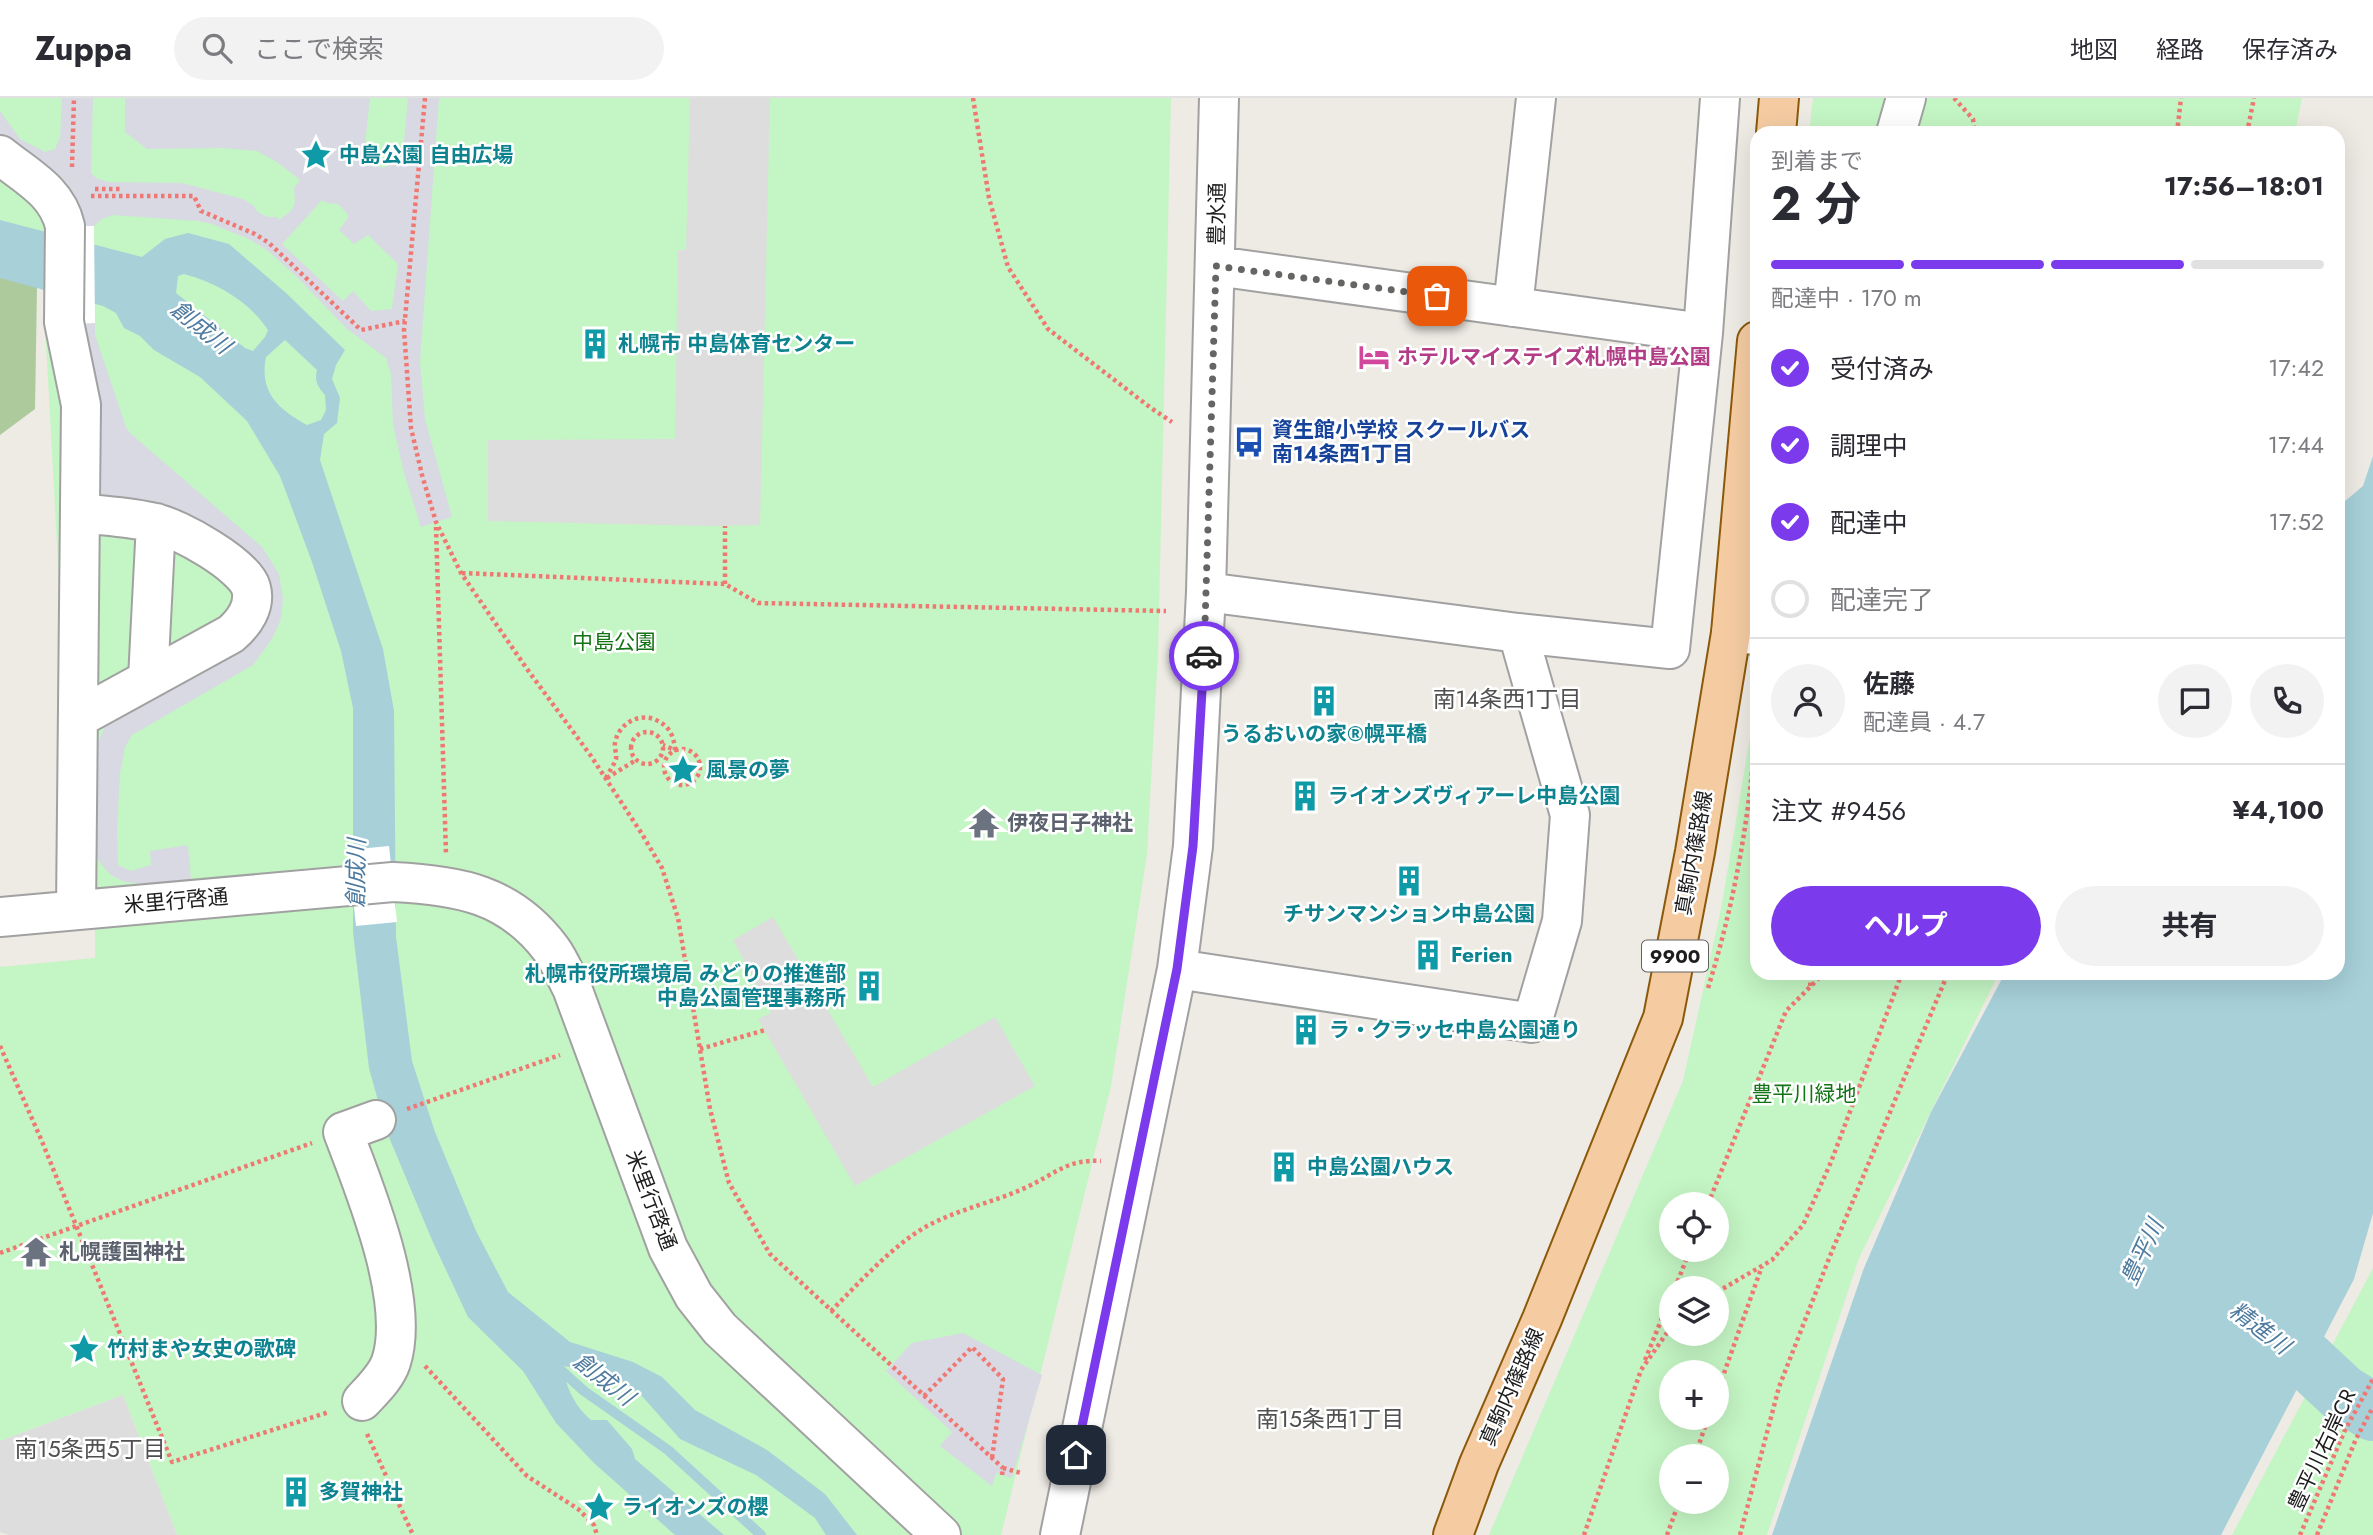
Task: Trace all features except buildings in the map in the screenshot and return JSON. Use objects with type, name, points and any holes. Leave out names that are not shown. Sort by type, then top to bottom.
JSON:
[{"type":"main road","points":[[1777,126],[1779,98]]},
{"type":"main road","name":"真駒内篠路線","points":[[1453,1535],[1479,1464],[1542,1319],[1663,1018],[1695,852],[1744,634],[1750,499]]},
{"type":"street","name":"豊水通","points":[[1060,1535],[1177,969],[1193,846],[1206,592],[1219,98]]},
{"type":"street","points":[[1513,307],[1536,98]]},
{"type":"street","points":[[1206,592],[1670,649],[1703,333],[1720,98]]},
{"type":"street","points":[[1898,126],[1906,98]]},
{"type":"street","points":[[0,155],[53,197],[61,211],[73,211],[64,322],[81,405],[76,910]]},
{"type":"street","points":[[1216,266],[1703,333]]},
{"type":"street","points":[[78,719],[218,643],[242,624],[251,606],[251,587],[241,573],[193,537],[156,523],[81,513]]},
{"type":"street","points":[[148,679],[156,523]]},
{"type":"street","points":[[1177,969],[1532,1023],[1562,920],[1570,815],[1518,632]]},
{"type":"street","name":"米里行啓通","points":[[0,917],[393,882],[433,884],[470,890],[499,903],[527,923],[552,950],[572,988],[668,1248],[694,1296],[720,1329],[941,1535]]},
{"type":"street","points":[[360,1126],[375,1216],[396,1306],[391,1362],[380,1381],[362,1401]]},
{"type":"path","points":[[72,172],[74,98]]},
{"type":"path","points":[[425,98],[405,321],[411,428],[436,522],[461,573],[606,778],[662,868],[678,918],[710,1109],[729,1183],[770,1254],[1003,1468],[1021,1473]]},
{"type":"path","points":[[973,98],[989,198],[1008,267],[1048,329],[1172,422]]},
{"type":"path","points":[[1954,98],[1973,119],[1974,126]]},
{"type":"path","points":[[2178,126],[2181,98]]},
{"type":"path","points":[[2248,126],[2254,98]]},
{"type":"path","points":[[95,189],[123,189]]},
{"type":"path","points":[[73,211],[194,196],[201,211],[269,243],[360,330],[405,321]]},
{"type":"path","points":[[436,522],[446,855]]},
{"type":"path","points":[[725,526],[725,584]]},
{"type":"path","points":[[461,573],[725,584],[758,603],[1166,611]]},
{"type":"path","points":[[606,778],[617,757],[615,744],[619,731],[629,722],[641,717],[655,719],[666,726],[674,737],[675,750]]},
{"type":"path","points":[[664,768],[655,763],[645,764],[636,760],[631,751],[633,741],[639,734],[649,733],[658,737],[663,745],[675,750],[687,750],[697,757],[700,768],[696,779],[685,785],[668,779],[664,768],[666,757],[675,750]]},
{"type":"path","points":[[655,763],[661,755],[663,745]]},
{"type":"path","points":[[606,778],[636,760]]},
{"type":"path","points":[[1706,994],[1721,945],[1748,816],[1750,794]]},
{"type":"path","points":[[1810,987],[1811,980]]},
{"type":"path","points":[[1713,1192],[1786,1011],[1817,980]]},
{"type":"path","points":[[1729,1285],[1772,1260],[1803,1225],[1899,980]]},
{"type":"path","points":[[1740,1535],[1779,1387],[1835,1244],[1945,980]]},
{"type":"path","points":[[700,1049],[765,1030]]},
{"type":"path","points":[[430,1101],[593,1044]]},
{"type":"path","points":[[0,1046],[172,1462],[362,1401],[364,1427],[414,1535]]},
{"type":"path","points":[[0,1253],[360,1126]]},
{"type":"path","points":[[831,1311],[876,1265],[926,1227],[1027,1187],[1061,1167],[1086,1160],[1101,1161]]},
{"type":"path","points":[[1729,1360],[1762,1266]]},
{"type":"path","points":[[1584,1535],[1659,1326]]},
{"type":"path","points":[[395,1336],[527,1476],[578,1508],[594,1525],[597,1535]]},
{"type":"path","points":[[1641,1370],[1659,1344]]},
{"type":"path","points":[[924,1396],[972,1347],[1003,1379],[992,1458]]},
{"type":"path","name":"豊平川右岸CR","points":[[2300,1535],[2345,1430],[2373,1379]]},
{"type":"path","points":[[2317,1535],[2356,1439],[2373,1407]]},
{"type":"path","points":[[1002,1475],[1003,1468]]},
{"type":"path","points":[[1667,1535],[1675,1514]]},
{"type":"green space","name":"中島公園","points":[[0,98],[1171,98],[1158,653],[1147,854],[1111,1086],[1001,1535],[177,1535],[123,1395],[0,1441],[0,967],[95,958],[95,840],[63,654],[45,325],[44,244],[0,223]]},
{"type":"green space","points":[[1813,98],[2302,98],[2296,126],[1810,126]]},
{"type":"green space","points":[[0,174],[37,287],[35,409],[0,435]]},
{"type":"green space","name":"豊平川緑地","points":[[1750,737],[1750,980],[1996,980],[1859,1258],[1767,1535],[1489,1535],[1683,1081],[1721,909]]},
{"type":"green space","points":[[2373,1268],[2373,1535],[2232,1535]]},
{"type":"shaded area","points":[[62,98],[93,98],[91,173],[96,178],[108,182],[182,183],[243,199],[258,212],[279,220],[292,210],[295,201],[294,188],[300,180],[295,176],[257,151],[224,148],[147,149],[125,132],[125,98],[370,98],[365,145],[368,159],[383,168],[398,161],[403,152],[408,98],[439,98],[420,361],[425,419],[452,517],[421,527],[393,425],[391,374],[386,358],[346,328],[268,251],[251,240],[198,221],[113,215],[94,226],[44,226],[45,210],[0,174],[0,111],[20,139],[45,152],[55,149],[60,138]],"holes":[[[322,200],[338,204],[347,213],[348,218],[339,230],[354,244],[368,235],[398,264],[392,309],[371,311],[353,291],[343,301],[282,244]]]},
{"type":"shaded area","points":[[690,98],[770,98],[760,525],[488,521],[488,440],[675,439],[678,250],[686,250]]},
{"type":"shaded area","points":[[95,323],[95,335],[130,433],[262,547],[279,574],[283,598],[281,619],[272,639],[253,665],[132,735],[125,747],[120,773],[118,865],[131,871],[151,865],[150,851],[188,845],[191,880],[142,884],[125,882],[111,875],[100,863],[93,850],[92,785],[98,742],[105,727],[262,588],[102,504],[102,421],[79,324]]},
{"type":"shaded area","points":[[773,917],[873,1087],[995,1017],[1035,1086],[855,1186],[758,1019],[771,1013],[733,940]]},
{"type":"shaded area","points":[[963,1333],[1042,1375],[1012,1478],[996,1473],[992,1486],[940,1446],[952,1432],[886,1371],[912,1343]]},
{"type":"shaded area","points":[[123,1395],[177,1535],[9,1535],[0,1532],[0,1441]]},
{"type":"water","points":[[0,220],[142,257],[165,239],[188,233],[229,244],[286,293],[345,350],[332,379],[340,398],[337,423],[324,434],[320,460],[383,649],[394,711],[396,937],[412,1061],[435,1132],[476,1231],[508,1292],[570,1342],[633,1362],[662,1377],[695,1410],[767,1450],[825,1494],[857,1535],[826,1535],[815,1518],[756,1475],[680,1439],[641,1395],[608,1372],[563,1366],[572,1396],[585,1415],[591,1420],[607,1420],[632,1449],[635,1459],[724,1535],[675,1535],[594,1463],[556,1423],[523,1371],[468,1317],[386,1130],[369,1068],[353,932],[353,708],[341,651],[280,476],[247,421],[200,377],[154,350],[140,336],[124,328],[116,313],[103,306],[0,278]],"holes":[[[184,274],[231,294],[252,310],[268,330],[253,351],[245,348],[176,293],[178,276]],[[285,340],[317,370],[317,384],[325,395],[326,410],[321,420],[307,425],[279,406],[265,380],[266,357]]]},
{"type":"water","name":"豊平川","points":[[2373,456],[2373,1213],[2354,1279],[2221,1535],[1772,1535],[1864,1268],[1931,1112],[2001,980],[2345,980],[2345,501],[2363,486]]},
{"type":"pier","points":[[44,226],[94,226],[95,323],[45,325]]},
{"type":"pier","points":[[389,846],[397,922],[356,926],[348,850]]},
{"type":"waterway","name":"精進川","points":[[2249,1317],[2297,1351],[2342,1393],[2373,1412]]},
{"type":"waterway","name":"創成川","points":[[554,1364],[584,1391],[668,1450],[761,1535]]},
{"type":"way so far","points":[[1204,656],[1216,266],[1437,296]]},
{"type":"place","name":"中島公園 自由広場","points":[[316,155]]},
{"type":"place","name":"札幌市 中島体育センター","points":[[595,344]]},
{"type":"place","name":"ホテルマイステイズ札幌中島公園","points":[[1374,357]]},
{"type":"place","name":"資生館小学校 スクールバス 南14条西1丁目","points":[[1249,442]]},
{"type":"place","name":"うるおいの家®幌平橋","points":[[1324,701]]},
{"type":"place","name":"風景の夢","points":[[683,770]]},
{"type":"place","name":"ライオンズヴィアーレ中島公園","points":[[1305,796]]},
{"type":"place","name":"伊夜日子神社","points":[[984,823]]},
{"type":"place","name":"チサンマンション中島公園","points":[[1409,881]]},
{"type":"place","name":"Ferien","points":[[1428,955]]},
{"type":"place","name":"札幌市役所環境局 みどりの推進部 中島公園管理事務所","points":[[869,986]]},
{"type":"place","name":"ラ・クラッセ中島公園通り","points":[[1306,1030]]},
{"type":"place","name":"中島公園ハウス","points":[[1284,1167]]},
{"type":"place","name":"札幌護国神社","points":[[36,1252]]},
{"type":"place","name":"竹村まや女史の歌碑","points":[[84,1349]]},
{"type":"place","name":"多賀神社","points":[[296,1492]]},
{"type":"place","name":"ライオンズの櫻","points":[[599,1507]]},
{"type":"district","name":"南14条西1丁目","points":[[1507,699]]},
{"type":"district","name":"南15条西1丁目","points":[[1330,1419]]},
{"type":"district","name":"南15条西5丁目","points":[[90,1449]]},
{"type":"route","points":[[1076,1455],[1177,969],[1193,846],[1204,656]]}]
